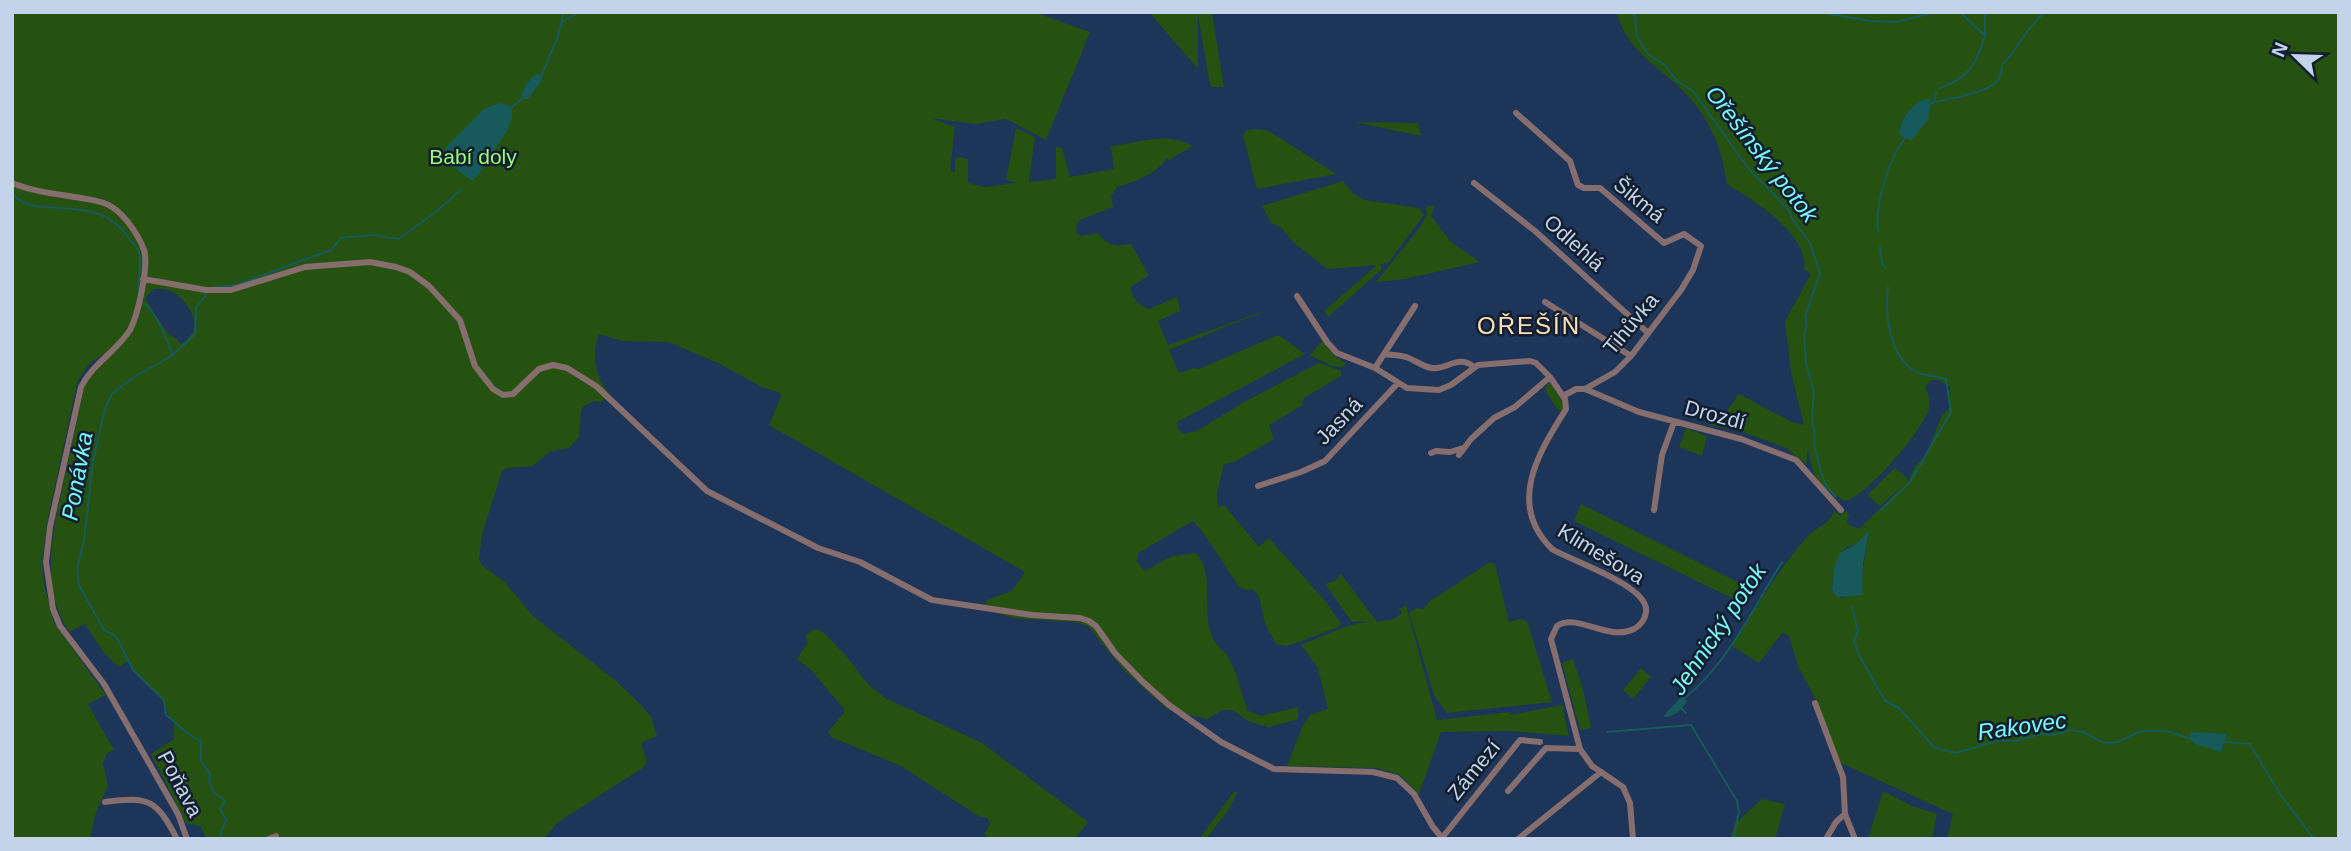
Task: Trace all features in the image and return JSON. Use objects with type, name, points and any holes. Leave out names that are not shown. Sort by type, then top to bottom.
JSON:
[{"type":"street","name":"Šikmá","points":[[1516,113],[1570,161],[1578,185],[1584,188],[1600,188],[1664,243],[1684,234],[1698,243],[1701,249],[1693,270]]},
{"type":"street","name":"Poňava","points":[[12,183],[25,188],[97,201],[112,207],[132,229],[145,252],[143,279],[129,330],[89,372],[80,387],[50,527],[46,562],[49,592],[60,626],[104,684],[177,814],[187,839]]},
{"type":"street","name":"Odlehlá","points":[[1474,183],[1535,231],[1647,332]]},
{"type":"street","points":[[143,279],[206,290],[231,289],[305,267],[370,262],[410,272],[429,286],[460,320],[475,366],[493,389],[503,395],[513,394],[539,369],[553,365],[566,368],[596,386],[698,484],[818,548],[860,562],[932,600],[1089,621],[1096,625],[1127,667],[1169,705],[1222,742],[1267,767],[1284,770],[1378,772],[1397,778],[1415,794],[1442,838]]},
{"type":"street","name":"Tihůvka","points":[[1585,389],[1615,372],[1631,356],[1647,332],[1670,307],[1693,270]]},
{"type":"street","points":[[1297,296],[1331,348],[1342,356],[1375,368],[1413,390],[1439,390],[1451,385],[1474,367],[1484,364],[1530,361],[1536,363],[1550,377],[1563,396],[1576,389],[1585,389]]},
{"type":"street","points":[[1545,302],[1631,356]]},
{"type":"street","points":[[1375,368],[1415,306]]},
{"type":"street","points":[[1384,354],[1405,357],[1430,368],[1442,367],[1448,363],[1467,363],[1474,367]]},
{"type":"street","points":[[1459,456],[1494,418],[1516,407],[1550,377]]},
{"type":"street","name":"Jasná","points":[[1258,486],[1325,461],[1398,383]]},
{"type":"street","name":"Drozdí","points":[[1585,389],[1639,412],[1741,439],[1796,460],[1841,510]]},
{"type":"street","name":"Klimešova","points":[[1563,396],[1567,402],[1566,409],[1543,446],[1534,470],[1530,488],[1531,515],[1543,540],[1552,549],[1632,589],[1644,600],[1646,607],[1641,624],[1627,632],[1607,633],[1567,621],[1553,629],[1550,639],[1580,750]]},
{"type":"street","points":[[1654,510],[1662,455],[1674,422]]},
{"type":"street","points":[[1431,453],[1450,452],[1465,447]]},
{"type":"street","points":[[1815,704],[1843,777],[1845,814],[1855,839]]},
{"type":"street","name":"Zámezí","points":[[1442,838],[1520,740],[1540,742]]},
{"type":"street","points":[[1508,791],[1546,748],[1580,750],[1585,759],[1623,787],[1628,796],[1633,839]]},
{"type":"street","points":[[1518,839],[1601,772]]},
{"type":"street","name":"Poňava","points":[[105,802],[129,799],[155,805],[166,816],[177,839]]},
{"type":"street","points":[[1826,839],[1836,822],[1845,814]]},
{"type":"green space","name":"Babí doly","points":[[12,12],[1034,12],[1090,32],[1046,140],[1006,119],[975,124],[930,118],[955,127],[950,171],[955,172],[955,160],[958,157],[968,159],[968,183],[985,187],[1017,183],[1006,180],[1016,128],[1035,137],[1029,182],[1056,179],[1056,147],[1062,148],[1070,177],[1114,169],[1111,146],[1152,139],[1171,139],[1193,146],[1169,160],[1167,158],[1146,176],[1117,187],[1111,196],[1113,207],[1080,220],[1076,226],[1077,234],[1082,236],[1098,233],[1105,241],[1113,244],[1131,244],[1149,275],[1131,287],[1134,298],[1142,306],[1149,309],[1177,297],[1180,311],[1158,321],[1168,345],[1265,311],[1169,350],[1179,373],[1199,369],[1278,335],[1305,354],[1177,422],[1177,427],[1183,434],[1197,431],[1244,402],[1319,363],[1341,371],[1341,376],[1304,398],[1301,406],[1269,425],[1274,439],[1234,462],[1224,464],[1217,493],[1218,508],[1224,505],[1259,547],[1269,538],[1326,602],[1341,624],[1338,627],[1291,645],[1276,644],[1265,623],[1257,594],[1254,590],[1241,589],[1193,521],[1138,553],[1137,562],[1145,571],[1172,556],[1196,553],[1202,561],[1207,581],[1211,633],[1233,667],[1246,710],[1261,716],[1298,707],[1298,719],[1269,727],[1250,722],[1232,710],[1222,710],[1207,719],[1167,709],[1124,670],[1088,626],[1075,622],[1013,618],[983,609],[987,600],[1012,591],[1025,572],[769,425],[780,393],[669,342],[622,341],[599,334],[595,350],[596,365],[600,380],[609,393],[602,402],[595,401],[584,406],[581,411],[579,437],[569,448],[551,451],[533,466],[507,468],[502,471],[482,534],[479,560],[505,582],[533,616],[616,681],[651,717],[657,736],[641,743],[647,762],[644,767],[557,823],[544,839],[207,839],[200,826],[186,823],[151,754],[174,739],[174,723],[161,699],[128,661],[119,667],[104,653],[85,624],[69,632],[59,614],[54,595],[51,575],[53,535],[84,387],[115,351],[108,353],[92,362],[77,383],[47,523],[42,562],[44,585],[54,623],[106,695],[88,704],[114,750],[107,753],[103,763],[108,786],[96,812],[90,839],[12,839]],"holes":[[[154,289],[176,294],[192,315],[195,327],[182,344],[166,331],[145,298]]]},
{"type":"green space","points":[[1149,12],[1212,12],[1224,87],[1210,85],[1198,16],[1198,69]]},
{"type":"green space","points":[[1617,12],[2339,12],[2339,839],[1947,839],[1953,814],[1839,762],[1818,704],[1798,666],[1789,636],[1782,633],[1759,663],[1732,646],[1786,563],[1807,537],[1829,520],[1834,511],[1840,515],[1847,511],[1847,524],[1859,529],[1904,485],[1880,506],[1868,496],[1895,468],[1908,482],[1915,466],[1925,457],[1942,415],[1948,410],[1950,387],[1938,380],[1932,380],[1925,387],[1930,405],[1916,432],[1867,488],[1845,501],[1823,486],[1815,475],[1808,448],[1806,465],[1786,448],[1740,431],[1709,425],[1709,419],[1726,412],[1739,394],[1792,422],[1804,425],[1791,372],[1785,321],[1811,274],[1804,269],[1798,243],[1789,231],[1751,199],[1727,184],[1719,148],[1704,117],[1689,97],[1637,49],[1622,26]],"holes":[[[1931,100],[1929,115],[1911,141],[1903,138],[1899,129],[1907,113],[1919,103]],[[1869,533],[1862,574],[1842,598],[1837,597],[1832,590],[1834,568],[1845,548],[1856,544]],[[2191,732],[2227,734],[2221,752]]]},
{"type":"green space","points":[[1355,122],[1418,123],[1421,136]]},
{"type":"green space","points":[[1257,129],[1274,134],[1336,174],[1257,189],[1243,135],[1247,130]]},
{"type":"green space","points":[[1343,181],[1353,193],[1364,200],[1419,208],[1424,215],[1388,263],[1381,264],[1381,270],[1328,317],[1324,311],[1377,265],[1327,269],[1293,242],[1281,227],[1272,224],[1262,206]]},
{"type":"green space","points":[[1428,206],[1434,207],[1431,216],[1451,242],[1480,262],[1405,279],[1376,282],[1420,227],[1427,215]]},
{"type":"green space","points":[[1322,341],[1336,357],[1346,363],[1343,367],[1331,366],[1310,355]]},
{"type":"green space","points":[[1548,383],[1564,403],[1563,411],[1557,409],[1545,390]]},
{"type":"green space","points":[[1686,428],[1707,436],[1702,456],[1679,447]]},
{"type":"green space","points":[[1581,504],[1748,587],[1740,602],[1574,521]]},
{"type":"green space","points":[[1489,563],[1495,564],[1509,622],[1521,619],[1527,621],[1552,702],[1447,713],[1434,695],[1409,612],[1417,608],[1423,609],[1430,601]]},
{"type":"green space","points":[[1341,574],[1377,622],[1394,619],[1402,613],[1399,609],[1406,605],[1437,720],[1510,712],[1510,715],[1562,705],[1569,736],[1509,731],[1441,732],[1419,794],[1400,775],[1377,768],[1287,766],[1303,725],[1310,715],[1328,709],[1318,668],[1301,645],[1347,626],[1371,621],[1352,622],[1325,584],[1335,581]]},
{"type":"green space","points":[[814,629],[822,631],[868,684],[885,698],[982,743],[1088,822],[1075,839],[986,839],[985,833],[990,824],[987,817],[980,817],[901,766],[831,737],[828,732],[844,713],[844,709],[812,671],[797,659],[808,642],[805,636]]},
{"type":"green space","points":[[1573,659],[1591,728],[1580,730],[1562,663]]},
{"type":"green space","points":[[1641,668],[1651,677],[1633,699],[1623,690]]},
{"type":"green space","points":[[1238,791],[1229,809],[1206,839],[1199,839],[1233,793]]},
{"type":"green space","points":[[1883,791],[1912,806],[1937,814],[1932,839],[1868,839]]},
{"type":"green space","points":[[1762,799],[1785,804],[1775,839],[1730,839],[1735,824]]},
{"type":"shaded area","points":[[538,74],[542,76],[542,80],[528,99],[524,99],[521,95],[524,89]]},
{"type":"shaded area","points":[[1926,99],[1931,100],[1928,120],[1911,141],[1901,136],[1900,126],[1905,116],[1916,104]]},
{"type":"shaded area","points":[[500,103],[512,107],[512,118],[507,131],[478,175],[471,180],[446,161],[444,152],[484,109]]},
{"type":"shaded area","points":[[1869,531],[1863,564],[1862,595],[1837,597],[1832,590],[1834,568],[1840,553],[1856,544]]},
{"type":"shaded area","points":[[1683,695],[1687,701],[1683,707],[1675,714],[1665,717],[1664,715]]},
{"type":"shaded area","points":[[2191,732],[2227,734],[2221,752],[2195,744],[2189,738]]},
{"type":"waterway","points":[[541,77],[558,36],[564,12]]},
{"type":"waterway","points":[[562,22],[579,12]]},
{"type":"waterway","name":"Ořešínský potok","points":[[1634,12],[1637,37],[1649,55],[1666,66],[1677,81],[1693,91],[1748,168],[1788,209],[1810,243],[1820,273],[1805,317],[1807,326],[1804,334],[1806,363],[1814,392],[1814,445],[1826,486],[1836,497]]},
{"type":"waterway","name":"Rakovec","points":[[1819,12],[1869,21],[1896,22],[1936,12]]},
{"type":"waterway","name":"Rakovec","points":[[1939,88],[1958,80],[1970,69],[1985,36],[1960,12]]},
{"type":"waterway","points":[[1985,12],[1985,36]]},
{"type":"waterway","points":[[2003,64],[2045,12]]},
{"type":"waterway","points":[[1935,102],[1988,88],[1999,79],[2002,67]]},
{"type":"waterway","name":"Rakovec","points":[[1929,105],[1934,102],[1936,92]]},
{"type":"waterway","points":[[512,107],[524,97]]},
{"type":"waterway","name":"Rakovec","points":[[1878,231],[1878,209],[1884,182],[1905,138]]},
{"type":"waterway","points":[[215,287],[236,285],[331,250],[341,238],[373,235],[399,239],[461,190]]},
{"type":"waterway","name":"Ponávka","points":[[12,194],[37,206],[84,210],[115,223],[139,252],[138,295]]},
{"type":"waterway","name":"Rakovec","points":[[1880,247],[1885,268]]},
{"type":"waterway","name":"Rakovec","points":[[1881,510],[1910,482],[1951,412],[1946,379],[1918,373],[1901,358],[1895,347],[1888,322],[1888,287]]},
{"type":"waterway","points":[[174,354],[195,334],[196,308],[208,292]]},
{"type":"waterway","name":"Ponávka","points":[[142,302],[157,319],[173,355],[134,377],[112,394],[105,409],[93,461],[84,541],[77,569],[79,585],[104,630],[116,636],[133,670],[164,700],[166,715],[201,741],[201,761],[210,774],[209,782],[213,791],[225,801],[220,809],[226,819],[219,839]]},
{"type":"waterway","name":"Jehnický potok","points":[[1686,697],[1715,668],[1782,562]]},
{"type":"waterway","name":"Rakovec","points":[[1852,607],[1858,632],[1854,641],[1885,701],[1899,708],[1935,748],[1956,753],[2001,740],[2014,741],[2071,730],[2083,732],[2105,743],[2118,742],[2141,731],[2168,731],[2188,738]]},
{"type":"waterway","name":"Jehnický potok","points":[[1682,709],[1686,713]]},
{"type":"waterway","name":"Jehnický potok","points":[[1607,732],[1691,725],[1737,801],[1739,812],[1733,839]]},
{"type":"waterway","name":"Rakovec","points":[[2225,742],[2250,744],[2280,794],[2314,839]]},
{"type":"district","name":"OŘEŠÍN","points":[[1529,326]]}]
